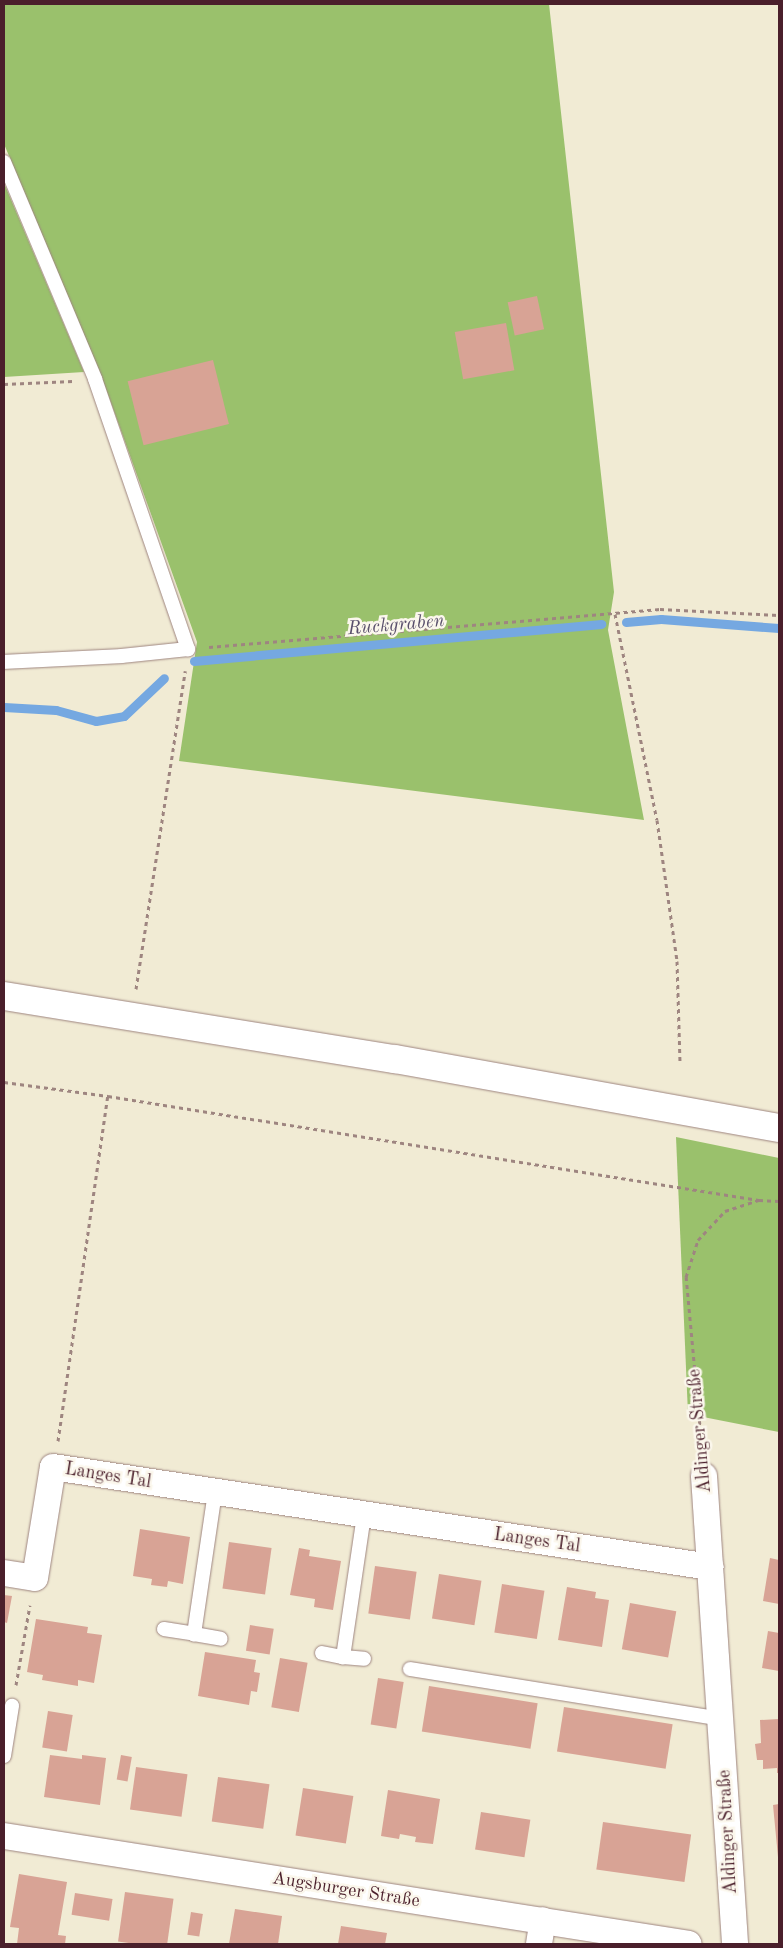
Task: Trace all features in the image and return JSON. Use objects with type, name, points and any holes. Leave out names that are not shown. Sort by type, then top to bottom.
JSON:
[{"type":"main road","points":[[4,996],[395,1059],[779,1128]]},
{"type":"street","name":"Langes Tal","points":[[35,1578],[53,1467],[710,1566]]},
{"type":"street","name":"Aldinger Straße","points":[[704,1476],[722,1719],[735,1944]]},
{"type":"street","points":[[4,1573],[35,1578]]},
{"type":"street","name":"Augsburger Straße","points":[[4,1836],[541,1932],[688,1944]]},
{"type":"lane","points":[[4,162],[95,379],[188,649],[121,656],[4,662]]},
{"type":"lane","points":[[194,1634],[215,1492]]},
{"type":"lane","points":[[343,1656],[364,1515]]},
{"type":"lane","points":[[164,1629],[221,1639]]},
{"type":"lane","points":[[322,1653],[364,1659]]},
{"type":"lane","points":[[410,1669],[722,1719]]},
{"type":"lane","points":[[4,1756],[12,1706]]},
{"type":"path","points":[[4,384],[95,379]]},
{"type":"path","points":[[131,1016],[188,649],[660,609],[779,615]]},
{"type":"path","points":[[615,614],[658,820],[677,961],[680,1062]]},
{"type":"path","points":[[4,1082],[108,1096],[759,1200]]},
{"type":"path","points":[[53,1467],[108,1096]]},
{"type":"path","name":"Aldinger Straße","points":[[704,1476],[686,1277],[698,1240],[725,1211],[759,1200],[779,1201]]},
{"type":"path","points":[[12,1706],[35,1578]]},
{"type":"green space","points":[[4,4],[549,4],[614,592],[608,630],[644,820],[179,761],[197,642],[101,375],[4,144]]},
{"type":"green space","points":[[4,183],[84,372],[4,377]]},
{"type":"green space","points":[[676,1137],[779,1158],[779,1432],[688,1414]]},
{"type":"building","points":[[537,296],[544,329],[515,335],[508,302]]},
{"type":"building","points":[[506,323],[514,370],[463,379],[455,332]]},
{"type":"building","points":[[213,360],[229,424],[144,445],[128,381]]},
{"type":"building","points":[[140,1529],[190,1537],[183,1584],[168,1581],[167,1587],[151,1585],[152,1579],[133,1576]]},
{"type":"building","points":[[229,1542],[272,1548],[265,1595],[222,1589]]},
{"type":"building","points":[[299,1548],[310,1550],[309,1556],[341,1561],[333,1610],[314,1607],[315,1599],[290,1595]]},
{"type":"building","points":[[770,1558],[779,1560],[779,1604],[763,1601]]},
{"type":"building","points":[[375,1566],[417,1572],[410,1619],[368,1614]]},
{"type":"building","points":[[439,1574],[481,1581],[474,1625],[432,1618]]},
{"type":"building","points":[[502,1584],[544,1591],[537,1639],[494,1632]]},
{"type":"building","points":[[567,1587],[596,1592],[595,1598],[609,1600],[602,1647],[558,1640]]},
{"type":"building","points":[[4,1595],[12,1596],[7,1623],[4,1622]]},
{"type":"building","points":[[630,1603],[676,1611],[668,1657],[622,1649]]},
{"type":"building","points":[[36,1619],[88,1627],[87,1633],[102,1635],[94,1683],[78,1680],[78,1686],[42,1680],[43,1675],[27,1672]]},
{"type":"building","points":[[250,1625],[274,1629],[270,1654],[246,1651]]},
{"type":"building","points":[[768,1631],[779,1633],[779,1671],[762,1668]]},
{"type":"building","points":[[205,1652],[256,1660],[254,1672],[260,1673],[257,1692],[251,1691],[249,1705],[198,1696]]},
{"type":"building","points":[[280,1658],[308,1663],[299,1712],[271,1707]]},
{"type":"building","points":[[378,1678],[404,1682],[396,1728],[371,1724]]},
{"type":"building","points":[[429,1686],[538,1703],[530,1749],[422,1731]]},
{"type":"building","points":[[564,1707],[673,1724],[666,1769],[557,1751]]},
{"type":"building","points":[[48,1711],[73,1715],[67,1751],[42,1748]]},
{"type":"building","points":[[779,1719],[779,1773],[777,1773],[777,1768],[763,1769],[763,1760],[757,1760],[755,1744],[761,1743],[760,1720]]},
{"type":"building","points":[[50,1755],[82,1759],[82,1755],[106,1758],[100,1805],[44,1797]]},
{"type":"building","points":[[121,1755],[132,1757],[127,1782],[117,1780]]},
{"type":"building","points":[[136,1767],[187,1774],[182,1817],[130,1810]]},
{"type":"building","points":[[218,1777],[269,1784],[263,1829],[212,1822]]},
{"type":"building","points":[[303,1788],[353,1796],[346,1843],[295,1835]]},
{"type":"building","points":[[388,1790],[440,1799],[433,1844],[415,1842],[416,1837],[400,1834],[399,1839],[381,1836]]},
{"type":"building","points":[[779,1804],[779,1857],[778,1857],[773,1805]]},
{"type":"building","points":[[481,1812],[530,1820],[524,1857],[475,1850]]},
{"type":"building","points":[[603,1822],[691,1834],[684,1882],[596,1870]]},
{"type":"building","points":[[19,1874],[67,1882],[58,1935],[66,1936],[65,1944],[17,1944],[19,1928],[10,1927]]},
{"type":"building","points":[[125,1892],[174,1899],[167,1944],[136,1944],[118,1942]]},
{"type":"building","points":[[75,1893],[113,1899],[109,1921],[72,1915]]},
{"type":"building","points":[[235,1909],[282,1916],[278,1944],[229,1944]]},
{"type":"building","points":[[191,1912],[203,1914],[199,1937],[187,1935]]},
{"type":"building","points":[[341,1926],[387,1933],[385,1944],[338,1944]]},
{"type":"waterway","name":"Ruckgraben","points":[[626,622],[661,619],[779,628]]},
{"type":"waterway","name":"Ruckgraben","points":[[194,661],[601,624]]},
{"type":"waterway","name":"Ruckgraben","points":[[4,707],[56,710],[96,721],[124,716],[164,678]]}]
